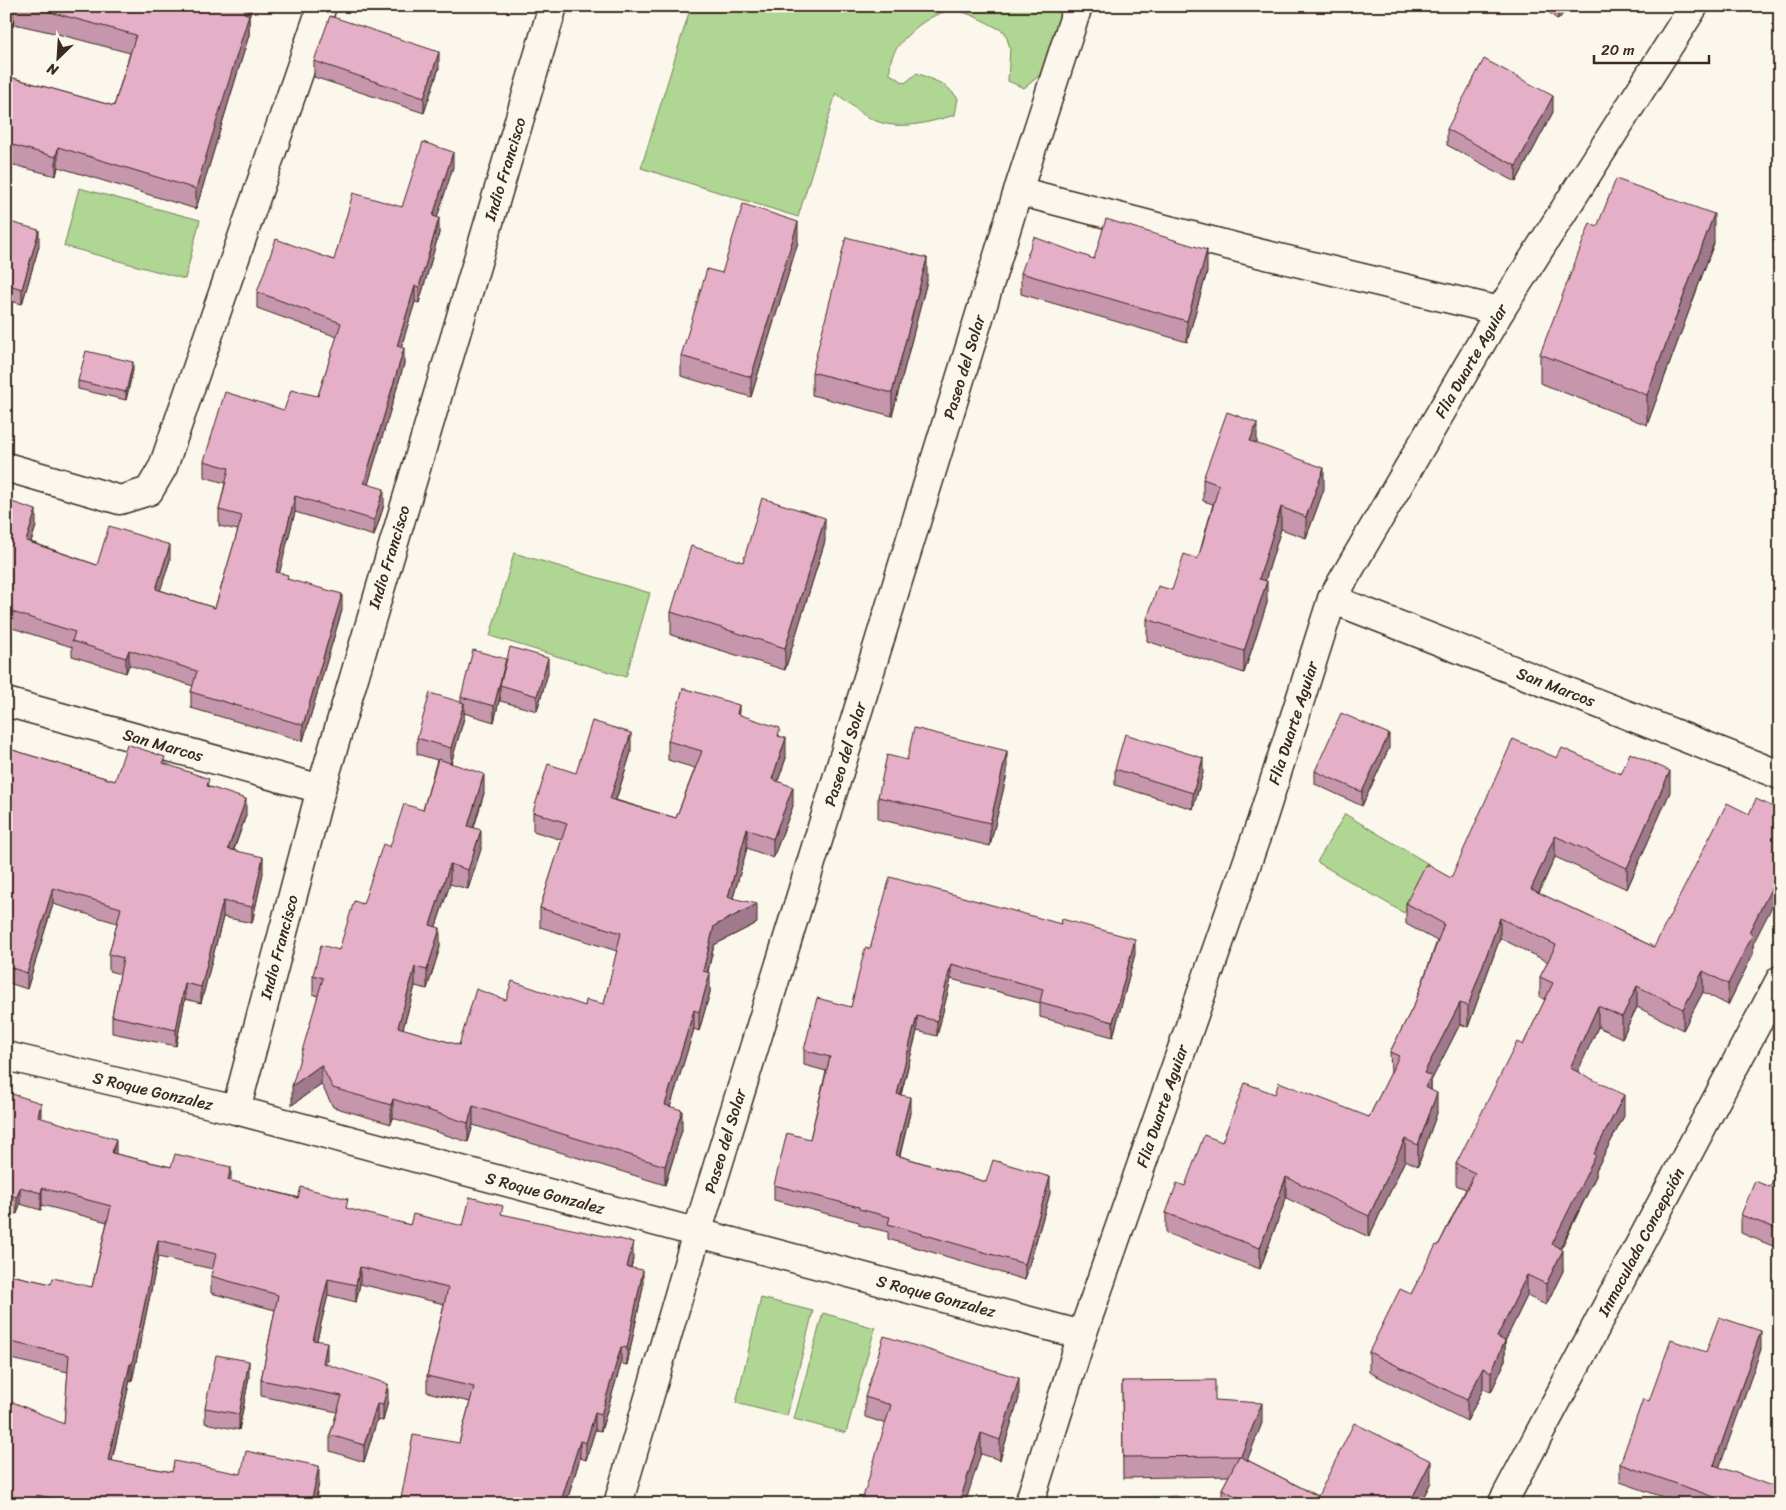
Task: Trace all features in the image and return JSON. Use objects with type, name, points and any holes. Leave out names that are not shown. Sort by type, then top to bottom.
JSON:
[{"type":"street","points":[[6,467],[120,500],[149,491],[163,467],[322,6]]},
{"type":"street","name":"Indio Francisco","points":[[236,1110],[320,789],[553,6]]},
{"type":"street","name":"Paseo del Solar","points":[[618,1504],[697,1233],[1018,191],[1078,6]]},
{"type":"street","name":"Flia Duarte Aguiar","points":[[1029,1504],[1082,1335],[1262,820],[1332,600],[1500,310],[1694,6]]},
{"type":"street","points":[[1018,191],[1258,253],[1500,310]]},
{"type":"street","name":"San Marcos","points":[[1332,600],[1780,775]]},
{"type":"street","name":"San Marcos","points":[[6,702],[320,789]]},
{"type":"street","name":"Inmaculada Concepción","points":[[1502,1504],[1780,980]]},
{"type":"street","name":"S Roque Gonzalez","points":[[6,1056],[236,1110],[1082,1335]]},
{"type":"green space","points":[[691,6],[1056,6],[1060,17],[1048,62],[1039,76],[1024,88],[1008,81],[1010,48],[1005,32],[959,11],[941,13],[921,24],[897,47],[891,60],[890,74],[905,83],[917,73],[945,85],[958,98],[955,115],[920,124],[886,124],[864,115],[836,93],[798,217],[641,168]]},
{"type":"green space","points":[[79,188],[200,220],[185,279],[64,246]]},
{"type":"green space","points":[[514,553],[650,593],[626,677],[490,636]]},
{"type":"green space","points":[[1345,814],[1432,866],[1404,913],[1317,862]]},
{"type":"green space","points":[[761,1298],[813,1311],[787,1416],[736,1403]]},
{"type":"green space","points":[[823,1313],[875,1328],[846,1433],[794,1419]]},
{"type":"water","points":[[1178,1496],[1178,1504],[1125,1504],[1125,1498]]},
{"type":"building","points":[[22,6],[246,6],[244,13],[249,15],[196,189],[58,147],[56,157],[6,143],[6,76],[114,106],[136,35]]},
{"type":"building","points":[[330,16],[439,52],[424,98],[314,61]]},
{"type":"building","points":[[1484,59],[1553,96],[1516,166],[1447,129]]},
{"type":"building","points":[[423,142],[453,152],[433,216],[439,218],[419,287],[415,286],[397,346],[404,348],[364,483],[384,489],[374,520],[295,496],[276,572],[288,575],[287,579],[342,594],[303,725],[191,692],[197,671],[129,650],[126,658],[72,641],[75,632],[6,610],[6,500],[36,510],[26,541],[97,565],[109,526],[170,545],[156,589],[215,608],[242,516],[219,510],[229,468],[204,461],[225,392],[284,410],[291,390],[318,396],[341,323],[257,292],[276,239],[334,260],[353,193],[402,207]]},
{"type":"building","points":[[1616,179],[1714,214],[1647,395],[1540,354],[1590,223],[1597,227]]},
{"type":"building","points":[[743,204],[798,222],[751,377],[681,356],[707,269],[722,273]]},
{"type":"building","points":[[1106,219],[1207,250],[1187,321],[1021,273],[1034,237],[1094,259]]},
{"type":"building","points":[[6,221],[39,230],[22,289],[6,284]]},
{"type":"building","points":[[846,237],[927,258],[892,393],[812,372]]},
{"type":"building","points":[[86,351],[133,362],[126,392],[78,381]]},
{"type":"building","points":[[1227,412],[1257,423],[1250,441],[1324,468],[1306,517],[1281,507],[1259,579],[1267,581],[1244,651],[1147,619],[1158,586],[1172,590],[1184,554],[1198,559],[1219,485],[1203,479]]},
{"type":"building","points":[[762,498],[825,518],[785,648],[671,612],[691,546],[743,562]]},
{"type":"building","points":[[510,647],[548,658],[537,696],[500,685]]},
{"type":"building","points":[[473,650],[506,659],[494,706],[461,697]]},
{"type":"building","points":[[683,688],[739,705],[737,714],[780,728],[778,736],[786,738],[772,779],[793,787],[773,839],[747,829],[728,897],[757,904],[714,926],[703,971],[710,973],[699,1012],[694,1010],[665,1105],[682,1110],[665,1166],[473,1106],[468,1123],[393,1099],[391,1105],[333,1088],[321,1065],[292,1086],[323,978],[313,975],[321,945],[339,950],[354,901],[363,904],[383,844],[390,847],[404,804],[423,810],[438,759],[484,774],[468,826],[481,830],[468,870],[450,864],[430,925],[440,928],[427,970],[415,967],[398,1027],[459,1045],[476,989],[506,1000],[512,981],[585,1006],[586,1000],[604,1004],[621,933],[540,908],[567,823],[533,812],[548,764],[576,773],[592,721],[631,733],[610,799],[676,818],[702,751],[668,741]]},
{"type":"building","points":[[430,693],[464,703],[451,748],[417,738]]},
{"type":"building","points":[[1341,713],[1389,734],[1362,792],[1315,771]]},
{"type":"building","points":[[914,728],[1007,751],[990,823],[878,797],[887,755],[907,760]]},
{"type":"building","points":[[1125,734],[1203,758],[1193,793],[1115,769]]},
{"type":"building","points":[[1513,739],[1557,758],[1562,748],[1621,774],[1630,753],[1670,771],[1627,868],[1555,836],[1531,889],[1654,947],[1727,803],[1749,814],[1756,799],[1780,810],[1780,825],[1778,828],[1780,829],[1780,871],[1749,932],[1753,934],[1728,984],[1703,971],[1683,1009],[1637,986],[1622,1017],[1598,1006],[1570,1068],[1624,1095],[1552,1244],[1563,1250],[1546,1284],[1527,1275],[1497,1337],[1505,1341],[1491,1372],[1483,1368],[1467,1400],[1369,1352],[1400,1289],[1411,1294],[1475,1173],[1456,1164],[1517,1042],[1523,1045],[1553,983],[1540,977],[1556,945],[1500,918],[1468,1006],[1460,1003],[1424,1073],[1431,1076],[1425,1087],[1437,1093],[1418,1145],[1405,1139],[1369,1216],[1286,1177],[1260,1248],[1166,1213],[1177,1183],[1185,1186],[1204,1135],[1222,1142],[1245,1083],[1275,1094],[1279,1082],[1369,1117],[1399,1056],[1390,1052],[1415,1003],[1444,924],[1406,903],[1426,864],[1451,878]]},
{"type":"building","points":[[127,744],[165,757],[163,763],[209,779],[207,786],[246,799],[228,849],[263,857],[252,907],[223,901],[201,987],[185,983],[176,1030],[112,1016],[123,958],[109,954],[121,908],[53,888],[27,973],[6,966],[6,748],[115,781]]},
{"type":"building","points":[[890,877],[1061,924],[1062,919],[1135,939],[1113,1022],[1040,1002],[1043,989],[951,964],[937,1021],[917,1016],[897,1094],[910,1097],[896,1155],[986,1182],[993,1160],[1050,1177],[1025,1264],[888,1224],[890,1217],[859,1209],[859,1207],[774,1185],[787,1133],[810,1139],[830,1057],[804,1050],[817,998],[851,1007],[865,948],[870,949]]},
{"type":"building","points":[[6,1092],[41,1103],[38,1117],[116,1139],[112,1153],[171,1167],[175,1154],[231,1167],[228,1180],[298,1198],[301,1187],[348,1199],[346,1208],[410,1225],[413,1214],[463,1226],[470,1197],[503,1206],[501,1214],[633,1242],[627,1267],[643,1270],[627,1348],[621,1347],[601,1415],[595,1413],[586,1443],[580,1441],[560,1504],[400,1504],[413,1435],[459,1443],[474,1387],[427,1376],[448,1288],[360,1267],[356,1285],[328,1279],[313,1340],[327,1342],[323,1363],[388,1384],[383,1405],[377,1404],[364,1445],[330,1435],[342,1396],[261,1380],[278,1295],[211,1276],[216,1254],[158,1240],[132,1364],[130,1364],[108,1460],[172,1472],[174,1461],[241,1474],[246,1451],[319,1466],[311,1503],[317,1504],[81,1504],[37,1495],[36,1504],[6,1504],[6,1399],[64,1424],[69,1355],[6,1341],[6,1274],[51,1284],[53,1278],[92,1287],[111,1206],[42,1188],[41,1193],[20,1187],[17,1197],[6,1194]]},
{"type":"building","points":[[1780,1164],[1780,1230],[1741,1215],[1755,1181],[1770,1187]]},
{"type":"building","points":[[1719,1317],[1761,1331],[1714,1465],[1780,1489],[1780,1504],[1734,1504],[1620,1464],[1643,1399],[1649,1401],[1671,1340],[1706,1352]]},
{"type":"building","points":[[884,1336],[1019,1378],[1000,1440],[981,1433],[959,1504],[861,1504],[891,1405],[865,1397]]},
{"type":"building","points":[[216,1355],[249,1361],[239,1414],[205,1408]]},
{"type":"building","points":[[1215,1380],[1215,1400],[1262,1403],[1241,1456],[1123,1457],[1122,1381]]},
{"type":"building","points":[[1354,1423],[1431,1461],[1409,1504],[1251,1504],[1222,1489],[1239,1456],[1318,1496]]},
{"type":"building","points":[[790,1499],[808,1504],[788,1504]]}]
